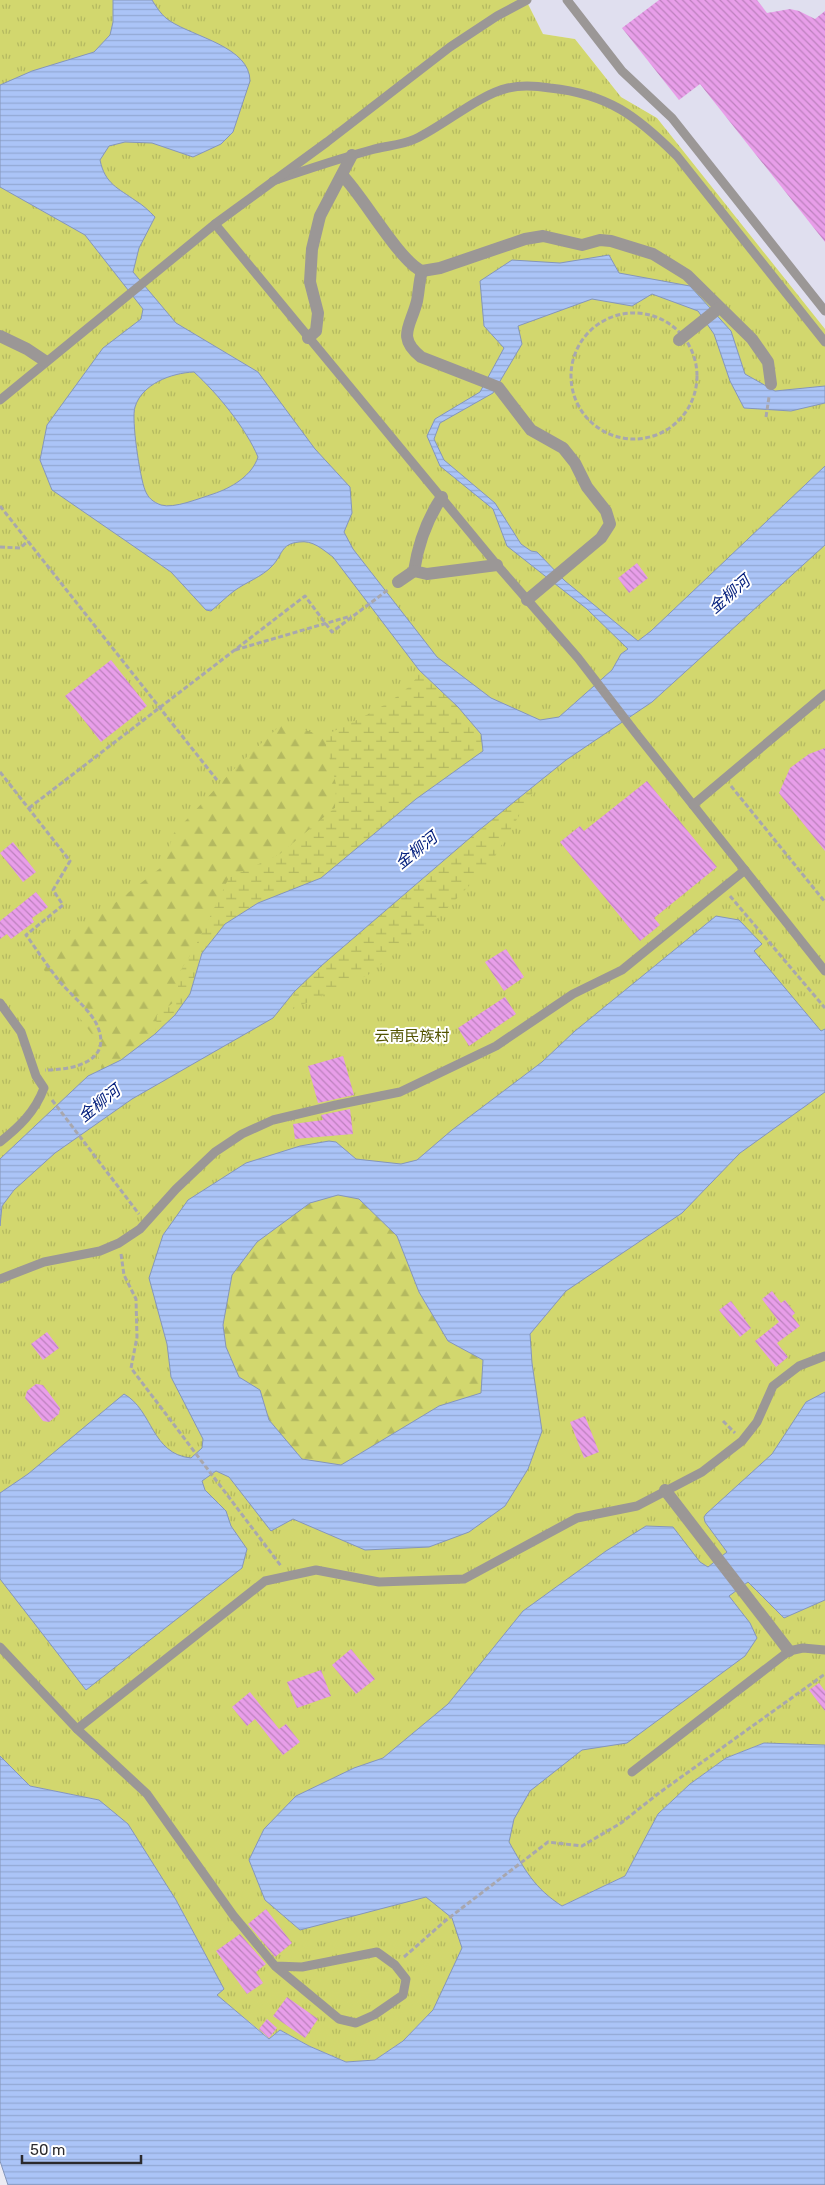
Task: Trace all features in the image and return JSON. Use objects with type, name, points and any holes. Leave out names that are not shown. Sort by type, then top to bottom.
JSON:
[{"type":"street","points":[[308,338],[316,330],[318,313],[310,282],[312,249],[320,216],[352,155]]},
{"type":"street","points":[[342,175],[354,186],[409,262],[422,271],[440,268],[525,239],[543,236],[582,245],[600,240],[611,241],[653,254],[687,275],[718,310],[752,340],[768,362],[771,384]]},
{"type":"street","points":[[422,271],[417,287],[417,301],[406,330],[408,341],[413,351],[421,357],[498,388],[530,430],[562,448],[575,464],[587,487],[606,511],[610,524],[602,538],[527,600]]},
{"type":"street","points":[[681,339],[718,310]]},
{"type":"street","points":[[0,336],[27,349],[45,362]]},
{"type":"street","points":[[398,582],[414,571],[417,553],[433,511],[442,497]]},
{"type":"street","points":[[414,571],[428,574],[497,564]]},
{"type":"street","points":[[665,1490],[789,1651]]},
{"type":"lane","points":[[0,400],[215,224],[327,142],[450,47],[497,16],[527,0]]},
{"type":"lane","points":[[567,0],[622,72],[672,118],[825,311]]},
{"type":"lane","points":[[273,181],[352,155],[413,140],[487,97],[509,88],[538,86],[577,91],[606,101],[633,116],[677,156],[825,342]]},
{"type":"lane","points":[[215,224],[527,600],[578,658],[825,970]]},
{"type":"lane","points":[[693,805],[825,694]]},
{"type":"lane","points":[[0,1279],[44,1262],[100,1251],[119,1243],[140,1229],[176,1189],[215,1152],[242,1134],[273,1120],[336,1104],[400,1092],[496,1046],[573,994],[622,970],[745,870]]},
{"type":"lane","points":[[0,1003],[21,1032],[34,1069],[44,1088],[39,1102],[30,1116],[0,1142]]},
{"type":"lane","points":[[77,1728],[265,1580],[316,1570],[379,1582],[464,1579],[577,1518],[637,1506],[702,1472],[742,1441],[757,1422],[773,1386],[799,1366],[825,1356]]},
{"type":"lane","points":[[0,1647],[77,1728],[147,1794],[232,1915],[275,1966],[339,2019],[356,2023],[374,2015],[403,1995],[406,1979],[395,1965],[377,1952],[302,1967],[275,1966]]},
{"type":"lane","points":[[632,1772],[789,1651],[802,1648],[825,1650]]},
{"type":"path","points":[[631,313],[649,314],[665,321],[681,339],[689,344],[695,359],[698,375],[696,392],[689,407],[673,426],[650,437],[633,439],[616,436],[600,428],[587,417],[577,402],[572,385],[572,368],[576,351],[585,336],[598,324],[614,316],[631,313]]},
{"type":"path","points":[[766,417],[771,384]]},
{"type":"path","points":[[0,506],[218,780]]},
{"type":"path","points":[[0,547],[20,548],[28,541]]},
{"type":"path","points":[[29,808],[159,706],[305,596],[332,632],[398,582]]},
{"type":"path","points":[[232,651],[354,615]]},
{"type":"path","points":[[0,772],[70,861],[53,890],[63,904],[26,935],[60,982],[95,1022],[101,1043],[101,1048],[94,1057],[79,1066],[56,1070],[34,1069]]},
{"type":"path","points":[[725,779],[825,902]]},
{"type":"path","points":[[723,888],[825,1008]]},
{"type":"path","points":[[55,1105],[146,1222]]},
{"type":"path","points":[[119,1243],[124,1275],[136,1299],[137,1337],[131,1368],[288,1575]]},
{"type":"path","points":[[395,1965],[445,1921],[548,1842],[582,1846],[622,1823],[659,1793],[825,1674]]},
{"type":"shaded area","points":[[526,0],[825,0],[825,329],[657,118],[621,97],[575,39],[543,34]]},
{"type":"green space","name":"云南民族村","points":[[0,0],[526,0],[543,34],[575,39],[621,97],[657,118],[825,329],[825,1745],[764,1743],[726,1758],[690,1784],[658,1814],[625,1876],[562,1906],[447,1983],[433,2010],[403,2041],[375,2060],[346,2062],[309,2046],[280,2030],[270,2039],[216,1995],[223,1989],[176,1900],[99,1800],[30,1786],[0,1756]]},
{"type":"green space","points":[[419,670],[458,707],[481,734],[483,751],[416,799],[321,878],[258,903],[202,953],[190,994],[175,1015],[155,1034],[157,1015],[177,1000],[179,974],[196,945],[229,878],[280,854],[335,808],[336,784],[324,736],[363,717],[393,699],[415,680]]},
{"type":"green space","points":[[283,723],[324,736],[336,784],[335,808],[280,854],[229,878],[196,945],[179,974],[177,1000],[157,1015],[155,1034],[121,1060],[102,1071],[94,1037],[38,962],[163,866],[174,833],[233,770]]},
{"type":"green space","points":[[539,782],[491,863],[433,923],[368,975],[273,1018],[300,988],[343,947],[444,860]]},
{"type":"green space","points":[[338,1195],[359,1199],[397,1236],[419,1292],[448,1341],[483,1360],[481,1393],[439,1406],[341,1465],[302,1459],[269,1420],[260,1390],[239,1377],[226,1347],[223,1325],[232,1275],[257,1242],[310,1203]]},
{"type":"water","name":"金柳河","points":[[113,0],[152,0],[162,14],[170,21],[231,51],[248,69],[250,81],[233,132],[221,144],[193,157],[152,143],[125,142],[109,146],[100,160],[105,175],[113,185],[141,204],[155,217],[139,248],[133,272],[176,323],[258,372],[315,449],[350,487],[352,513],[344,532],[353,549],[437,657],[491,698],[540,720],[559,717],[612,670],[621,654],[628,649],[587,609],[507,546],[493,509],[440,466],[427,436],[435,419],[480,392],[504,348],[484,326],[480,281],[512,260],[560,263],[609,255],[619,273],[690,286],[731,331],[745,374],[775,391],[825,386],[825,403],[791,411],[744,408],[730,381],[714,334],[698,311],[652,294],[632,306],[592,299],[518,326],[522,344],[493,393],[440,423],[434,439],[444,460],[495,503],[521,544],[531,551],[537,552],[565,581],[638,641],[651,631],[825,466],[825,545],[652,702],[566,760],[478,831],[321,966],[294,992],[273,1018],[132,1099],[55,1153],[14,1190],[2,1206],[0,1226],[0,1159],[88,1076],[121,1060],[155,1034],[175,1015],[190,994],[202,953],[225,924],[258,903],[321,878],[416,799],[483,751],[481,734],[458,707],[419,670],[333,557],[317,546],[309,542],[288,545],[268,570],[234,591],[211,611],[206,610],[171,572],[52,490],[40,460],[47,425],[103,348],[141,319],[143,309],[85,235],[0,187],[0,85],[32,71],[94,52],[110,35],[113,22]],"holes":[[[194,372],[239,423],[258,457],[251,470],[227,488],[173,506],[161,505],[149,497],[143,483],[135,435],[135,407],[144,392],[158,381],[167,377]]]},
{"type":"water","points":[[716,916],[739,920],[762,944],[754,951],[821,1031],[825,1029],[825,1092],[740,1153],[682,1213],[566,1291],[530,1334],[532,1363],[542,1431],[528,1469],[505,1506],[469,1532],[429,1547],[365,1550],[293,1519],[271,1531],[229,1477],[216,1471],[202,1481],[205,1490],[226,1511],[231,1526],[247,1549],[242,1568],[86,1690],[0,1579],[0,1493],[28,1474],[124,1394],[134,1401],[168,1449],[178,1455],[191,1458],[202,1448],[203,1439],[171,1377],[167,1344],[149,1278],[163,1235],[188,1200],[246,1163],[300,1146],[329,1141],[336,1142],[356,1159],[401,1164],[417,1160],[452,1130],[542,1062],[575,1031]],"holes":[[[338,1195],[359,1199],[397,1236],[419,1292],[448,1341],[483,1360],[481,1393],[439,1406],[341,1465],[302,1459],[269,1420],[260,1390],[239,1377],[226,1347],[223,1325],[232,1275],[257,1242],[310,1203]]]},
{"type":"water","points":[[825,1392],[825,1600],[784,1618],[748,1582],[729,1596],[750,1623],[757,1638],[745,1656],[627,1743],[582,1750],[530,1791],[514,1819],[509,1842],[525,1870],[537,1885],[562,1906],[625,1876],[658,1814],[690,1784],[726,1758],[764,1743],[825,1745],[825,2185],[8,2185],[0,2161],[0,1756],[30,1786],[99,1800],[128,1824],[176,1900],[224,1989],[217,1995],[269,2039],[280,2030],[309,2046],[346,2062],[375,2060],[403,2041],[433,2010],[462,1948],[452,1918],[426,1897],[300,1930],[265,1900],[249,1860],[264,1829],[296,1796],[354,1768],[383,1758],[448,1704],[523,1611],[606,1551],[646,1526],[673,1527],[700,1562],[708,1567],[727,1552],[705,1522],[704,1517],[706,1514],[772,1454],[806,1402]]},
{"type":"building","points":[[659,0],[757,0],[767,13],[790,9],[815,19],[825,11],[825,242],[700,84],[679,100],[622,28]]},
{"type":"building","points":[[637,563],[648,578],[629,593],[618,578]]},
{"type":"building","points":[[111,660],[147,706],[101,742],[65,696]]},
{"type":"building","points":[[825,748],[825,851],[779,793],[790,768],[809,754]]},
{"type":"building","points":[[647,781],[717,867],[654,918],[660,925],[640,941],[560,842],[580,826],[584,831]]},
{"type":"building","points":[[13,842],[36,872],[23,882],[0,853]]},
{"type":"building","points":[[36,892],[48,907],[32,918],[34,922],[11,939],[7,934],[0,939],[0,921]]},
{"type":"building","points":[[506,949],[524,977],[504,991],[485,962]]},
{"type":"building","points":[[505,997],[516,1014],[469,1046],[458,1028]]},
{"type":"building","points":[[343,1056],[354,1095],[318,1103],[308,1066]]},
{"type":"building","points":[[350,1109],[353,1134],[295,1139],[293,1124],[323,1120],[321,1115]]},
{"type":"building","points":[[772,1291],[781,1303],[785,1300],[795,1313],[792,1316],[800,1326],[777,1343],[788,1357],[776,1367],[755,1341],[779,1322],[762,1299]]},
{"type":"building","points":[[731,1301],[751,1328],[740,1337],[719,1310]]},
{"type":"building","points":[[47,1332],[59,1348],[43,1360],[31,1344]]},
{"type":"building","points":[[36,1384],[43,1385],[60,1408],[59,1414],[49,1422],[43,1421],[25,1398],[27,1391]]},
{"type":"building","points":[[585,1416],[599,1452],[584,1458],[570,1422]]},
{"type":"building","points":[[351,1649],[375,1679],[356,1694],[332,1665]]},
{"type":"building","points":[[321,1670],[331,1696],[297,1708],[287,1682]]},
{"type":"building","points":[[819,1683],[825,1691],[825,1711],[809,1690]]},
{"type":"building","points":[[250,1692],[279,1729],[286,1724],[300,1742],[283,1755],[255,1719],[247,1726],[232,1707]]},
{"type":"building","points":[[266,1909],[292,1943],[275,1957],[248,1924]]},
{"type":"building","points":[[240,1934],[266,1964],[256,1972],[263,1983],[247,1994],[216,1951]]},
{"type":"building","points":[[287,1997],[318,2019],[305,2038],[273,2016]]},
{"type":"building","points":[[267,2019],[277,2028],[269,2038],[259,2029]]}]
